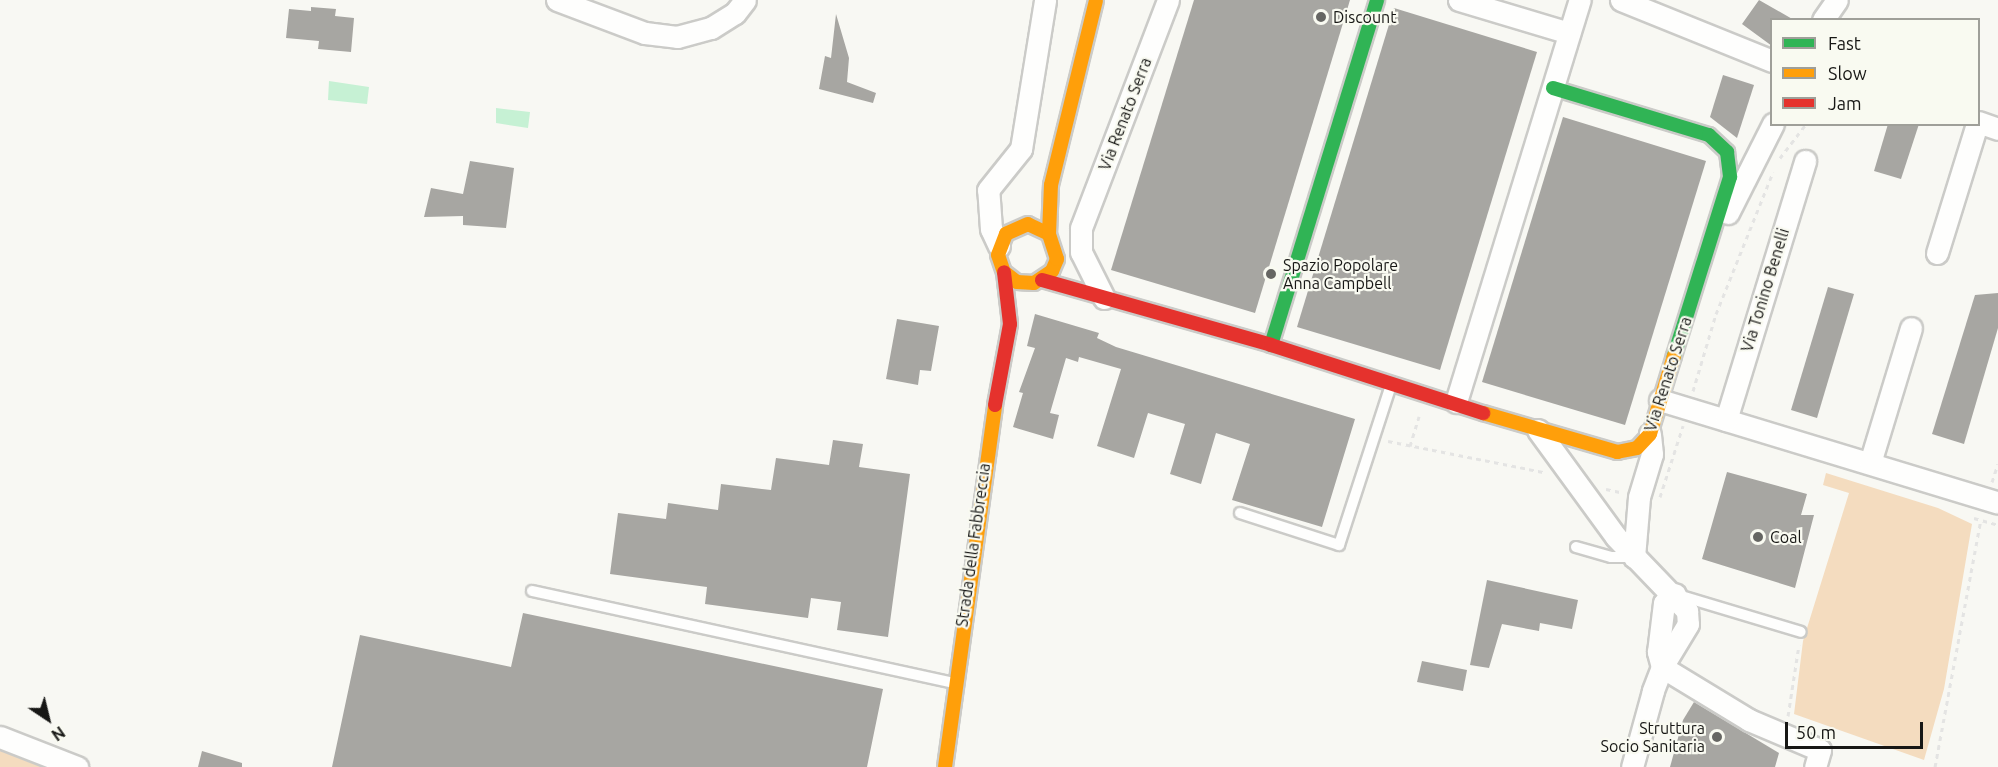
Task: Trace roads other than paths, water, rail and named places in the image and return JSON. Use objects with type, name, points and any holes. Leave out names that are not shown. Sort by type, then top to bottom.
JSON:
[{"type":"street","points":[[557,0],[636,30],[677,37],[711,28],[735,13],[745,0]]},
{"type":"street","points":[[1045,0],[1021,149],[988,190],[987,201],[1022,225],[1049,234]]},
{"type":"street","name":"Strada della Fabbreccia","points":[[1010,324],[1038,281],[1057,259],[1049,234],[1051,185],[1096,0]]},
{"type":"street","name":"Via Renato Serra","points":[[1104,298],[1081,252],[1082,228],[1168,0]]},
{"type":"street","points":[[1271,345],[1377,0]]},
{"type":"street","points":[[1459,0],[1569,33]]},
{"type":"street","points":[[1456,402],[1580,0]]},
{"type":"street","points":[[1622,0],[1770,60]]},
{"type":"street","points":[[1824,18],[1837,0]]},
{"type":"street","name":"Via Renato Serra","points":[[1038,281],[1271,345],[1456,402],[1538,430],[1617,452],[1637,448],[1650,434],[1730,177],[1727,152],[1709,135],[1553,88]]},
{"type":"street","points":[[1980,124],[1998,129]]},
{"type":"street","name":"Via Renato Serra","points":[[1706,253],[1772,126]]},
{"type":"street","points":[[1937,253],[1977,126]]},
{"type":"street","name":"Via Tonino Benelli","points":[[1726,420],[1804,160]]},
{"type":"street","name":"Strada della Fabbreccia","points":[[999,246],[1022,225],[1051,185]]},
{"type":"street","name":"Strada della Fabbreccia","points":[[945,767],[953,683],[1010,324],[1004,272],[987,201]]},
{"type":"street","points":[[1004,272],[1017,282],[1038,281]]},
{"type":"street","points":[[1870,463],[1911,328]]},
{"type":"street","points":[[1660,400],[1992,501]]},
{"type":"street","points":[[1538,430],[1616,537],[1634,557],[1675,594],[1687,611],[1688,624],[1662,667],[1632,767]]},
{"type":"street","points":[[1634,557],[1639,497],[1652,454],[1650,434]]},
{"type":"street","points":[[1662,667],[1749,720],[1820,750],[1815,767]]},
{"type":"street","points":[[0,737],[77,767]]},
{"type":"lane","points":[[1240,513],[1339,545],[1392,382]]},
{"type":"lane","points":[[1594,550],[1616,537]]},
{"type":"lane","points":[[1576,547],[1594,550],[1611,557],[1634,557]]},
{"type":"lane","points":[[532,591],[953,683]]},
{"type":"lane","points":[[1675,594],[1801,632]]},
{"type":"place","name":"Discount","points":[[1321,17]]},
{"type":"place","name":"Spazio Popolare Anna Campbell","points":[[1271,274]]},
{"type":"place","name":"Coal","points":[[1758,537]]},
{"type":"place","name":"Struttura Socio Sanitaria","points":[[1717,737]]}]
